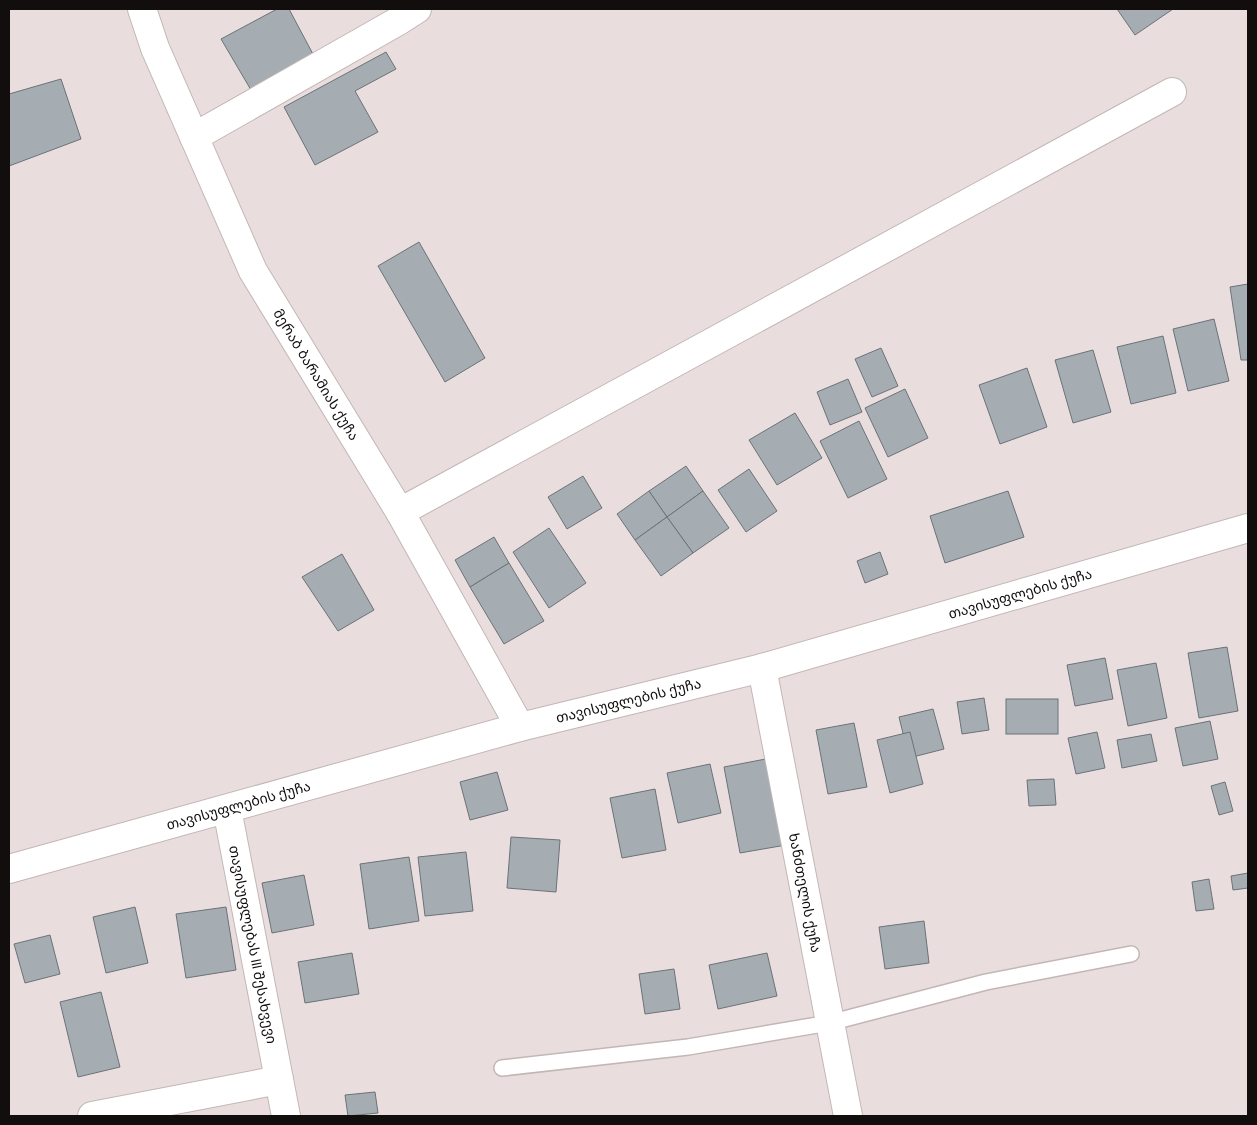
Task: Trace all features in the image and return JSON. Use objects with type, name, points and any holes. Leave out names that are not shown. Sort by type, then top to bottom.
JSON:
[{"type":"main road","name":"მერაბ ბარამიას ქუჩა","points":[[142,9],[155,48],[253,271],[400,512],[520,727]]},
{"type":"main road","points":[[194,136],[417,9]]},
{"type":"main road","points":[[400,512],[1172,92]]},
{"type":"main road","name":"თავისუფლების ქუჩა","points":[[9,869],[520,727],[762,668],[1248,528]]},
{"type":"main road","name":"ხანძთელის ქუჩა","points":[[762,668],[848,1116]]},
{"type":"main road","name":"თავისუფლებას III შესახვევი","points":[[227,809],[286,1116]]},
{"type":"main road","points":[[92,1116],[279,1080]]},
{"type":"lane","points":[[502,1068],[688,1047],[829,1023],[986,982],[1131,954]]},
{"type":"building","points":[[277,9],[289,9],[314,56],[251,90],[221,39]]},
{"type":"building","points":[[1117,9],[1173,9],[1135,35]]},
{"type":"building","points":[[386,52],[396,69],[355,91],[378,132],[315,165],[284,107]]},
{"type":"building","points":[[61,79],[81,139],[9,166],[9,94]]},
{"type":"building","points":[[419,242],[485,358],[445,382],[378,266]]},
{"type":"building","points":[[1248,284],[1248,360],[1241,360],[1230,287]]},
{"type":"building","points":[[1214,319],[1229,381],[1188,391],[1173,329]]},
{"type":"building","points":[[1163,336],[1176,393],[1131,404],[1117,347]]},
{"type":"building","points":[[881,348],[898,386],[872,397],[855,359]]},
{"type":"building","points":[[1093,350],[1111,412],[1073,423],[1055,360]]},
{"type":"building","points":[[1027,368],[1047,427],[1000,444],[979,385]]},
{"type":"building","points":[[848,379],[862,412],[830,425],[817,392]]},
{"type":"building","points":[[905,389],[928,438],[888,457],[865,408]]},
{"type":"building","points":[[795,413],[822,458],[777,485],[749,440]]},
{"type":"building","points":[[859,421],[887,479],[848,498],[820,441]]},
{"type":"building","points":[[686,466],[703,491],[667,517],[649,491]]},
{"type":"building","points":[[749,469],[777,511],[746,532],[718,490]]},
{"type":"building","points":[[583,476],[602,508],[567,529],[548,497]]},
{"type":"building","points":[[649,491],[667,517],[635,540],[617,514]]},
{"type":"building","points":[[703,491],[729,528],[693,553],[667,517]]},
{"type":"building","points":[[1008,491],[1024,537],[945,563],[930,516]]},
{"type":"building","points":[[667,517],[693,553],[661,576],[635,540]]},
{"type":"building","points":[[549,528],[586,583],[549,608],[513,552]]},
{"type":"building","points":[[494,537],[509,563],[470,587],[455,560]]},
{"type":"building","points":[[880,552],[888,574],[865,583],[857,561]]},
{"type":"building","points":[[342,554],[374,610],[338,631],[302,577]]},
{"type":"building","points":[[509,563],[544,621],[504,644],[470,587]]},
{"type":"building","points":[[1227,647],[1238,711],[1199,718],[1188,653]]},
{"type":"building","points":[[1105,658],[1113,699],[1075,706],[1067,665]]},
{"type":"building","points":[[1156,663],[1167,718],[1128,726],[1117,670]]},
{"type":"building","points":[[984,698],[989,730],[962,734],[957,702]]},
{"type":"building","points":[[1006,699],[1058,699],[1058,734],[1006,734]]},
{"type":"building","points":[[933,709],[944,749],[909,758],[899,717]]},
{"type":"building","points":[[1210,721],[1218,759],[1183,766],[1175,728]]},
{"type":"building","points":[[854,723],[867,787],[828,794],[816,730]]},
{"type":"building","points":[[910,732],[923,784],[890,793],[877,740]]},
{"type":"building","points":[[1097,732],[1105,768],[1076,774],[1068,738]]},
{"type":"building","points":[[1151,734],[1157,761],[1122,768],[1117,740]]},
{"type":"building","points":[[771,758],[786,845],[740,853],[724,767]]},
{"type":"building","points":[[710,764],[721,813],[678,823],[667,773]]},
{"type":"building","points":[[497,772],[508,810],[470,820],[460,782]]},
{"type":"building","points":[[1054,779],[1056,805],[1029,806],[1027,780]]},
{"type":"building","points":[[1225,782],[1233,811],[1219,815],[1211,786]]},
{"type":"building","points":[[655,789],[666,850],[622,858],[610,798]]},
{"type":"building","points":[[511,837],[560,840],[556,892],[507,888]]},
{"type":"building","points":[[466,852],[473,911],[425,916],[418,857]]},
{"type":"building","points":[[409,857],[419,921],[369,929],[360,864]]},
{"type":"building","points":[[1248,873],[1248,888],[1233,890],[1231,876]]},
{"type":"building","points":[[304,875],[314,925],[272,933],[262,883]]},
{"type":"building","points":[[1209,879],[1214,909],[1196,911],[1192,882]]},
{"type":"building","points":[[135,907],[148,963],[106,973],[93,917]]},
{"type":"building","points":[[226,907],[236,970],[186,978],[176,914]]},
{"type":"building","points":[[924,921],[929,963],[885,969],[879,927]]},
{"type":"building","points":[[50,935],[60,974],[25,983],[14,944]]},
{"type":"building","points":[[352,953],[359,994],[305,1003],[298,962]]},
{"type":"building","points":[[767,953],[777,996],[718,1009],[709,965]]},
{"type":"building","points":[[674,969],[680,1009],[645,1014],[639,974]]},
{"type":"building","points":[[101,992],[120,1067],[78,1077],[60,1002]]},
{"type":"building","points":[[375,1092],[378,1113],[348,1116],[345,1095]]}]
